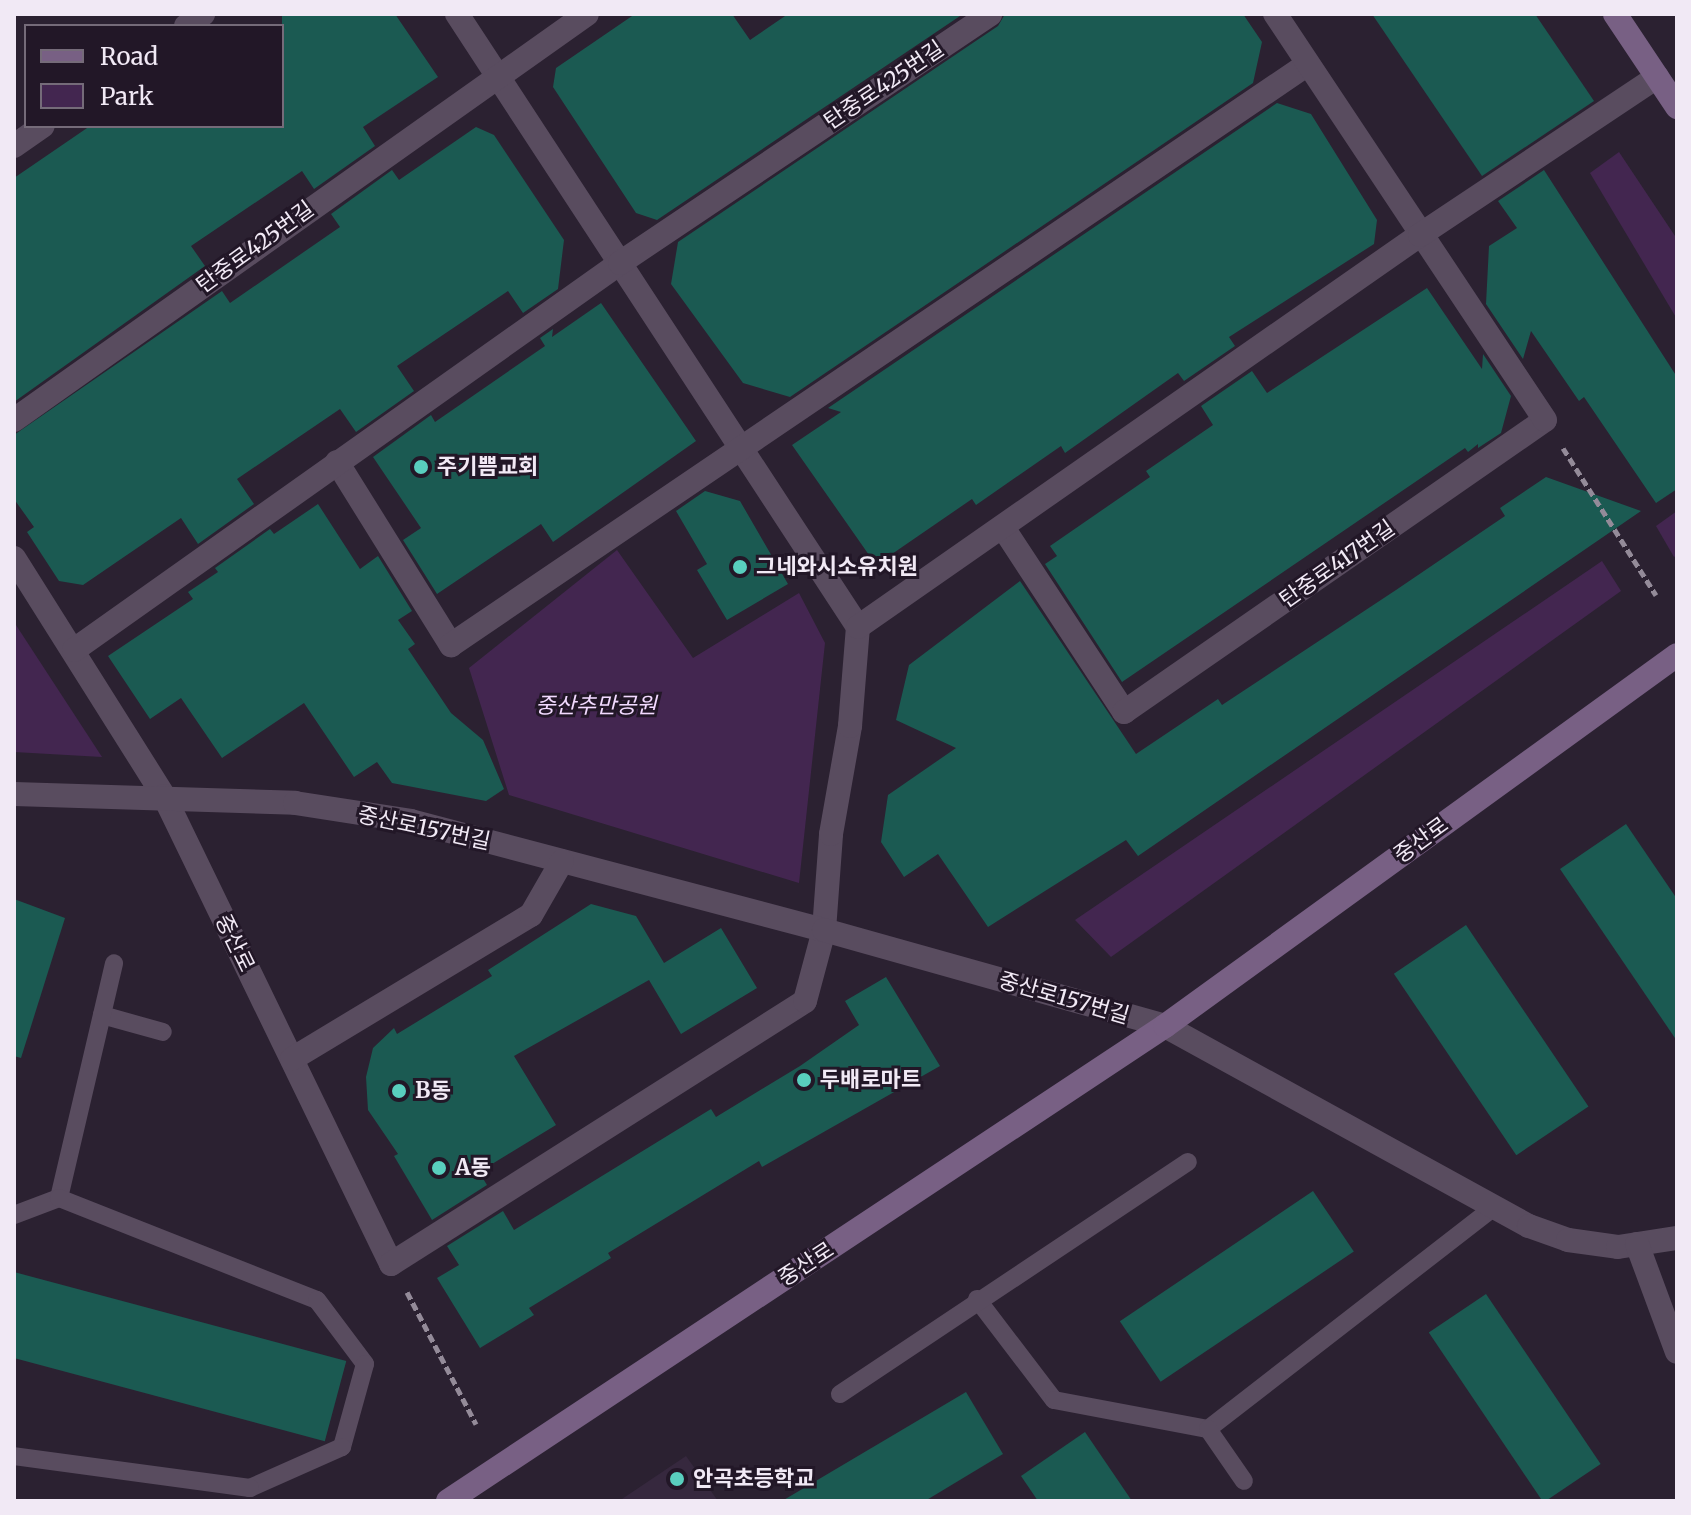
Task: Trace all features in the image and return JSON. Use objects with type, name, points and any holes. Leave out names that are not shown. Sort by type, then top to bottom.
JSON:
[{"type":"main road","points":[[1615,14],[1677,107]]},
{"type":"main road","name":"중산로","points":[[448,1501],[1165,1026],[1677,655]]},
{"type":"street","points":[[391,1264],[805,1001],[824,930],[831,834],[850,726],[858,627],[457,14]]},
{"type":"street","name":"탄중로425번길","points":[[14,420],[587,14]]},
{"type":"street","name":"탄중로425번길","points":[[74,650],[620,263],[990,14]]},
{"type":"street","points":[[1275,14],[1545,420]]},
{"type":"street","points":[[337,462],[451,645],[743,451],[1308,64]]},
{"type":"street","points":[[858,627],[1004,529],[1420,235],[1657,77]]},
{"type":"street","points":[[14,146],[40,128]]},
{"type":"street","name":"탄중로417번길","points":[[1004,529],[1124,712],[1545,420]]},
{"type":"street","name":"중산로","points":[[14,558],[164,796],[391,1264]]},
{"type":"street","name":"중산로157번길","points":[[14,794],[164,796],[295,803],[397,819],[824,930],[1165,1026]]},
{"type":"street","points":[[292,1059],[531,915],[562,861]]},
{"type":"street","points":[[1165,1026],[1494,1207],[1568,1240],[1618,1247],[1677,1238]]},
{"type":"street","points":[[1637,1244],[1677,1352]]},
{"type":"lane","points":[[59,1198],[114,963]]},
{"type":"lane","points":[[102,1015],[163,1032]]},
{"type":"lane","points":[[840,1394],[977,1299],[1188,1162]]},
{"type":"lane","points":[[14,1215],[59,1198],[317,1300],[365,1364],[342,1447],[250,1488],[14,1456]]},
{"type":"lane","points":[[1208,1429],[1494,1207]]},
{"type":"lane","points":[[977,1299],[1054,1400],[1208,1429],[1244,1481]]},
{"type":"path","points":[[1545,420],[1656,595]]},
{"type":"path","points":[[391,1264],[476,1424]]},
{"type":"shaded area","name":"안곡초등학교","points":[[686,1456],[718,1501],[619,1501]]},
{"type":"green space","points":[[1619,152],[1677,239],[1677,319],[1590,173]]},
{"type":"green space","points":[[1677,511],[1677,555],[1674,557],[1656,526]]},
{"type":"green space","name":"중산추만공원","points":[[617,550],[693,658],[799,593],[825,643],[799,883],[509,795],[469,668]]},
{"type":"green space","points":[[1602,561],[1621,591],[1111,957],[1075,920]]},
{"type":"green space","points":[[14,622],[102,757],[14,752]]},
{"type":"building","points":[[282,14],[395,14],[438,77],[363,127],[375,146],[314,189],[302,171],[191,246],[205,266],[14,402],[14,178],[87,128],[284,128]]},
{"type":"building","points":[[635,14],[732,14],[750,40],[788,14],[963,14],[657,220],[636,213],[553,87],[556,68]]},
{"type":"building","points":[[1005,14],[1243,14],[1262,42],[1253,83],[790,397],[743,383],[671,284],[678,242],[998,26]]},
{"type":"building","points":[[1372,14],[1535,14],[1594,101],[1482,176]]},
{"type":"building","points":[[1277,103],[1311,114],[1377,220],[1374,244],[1229,337],[1235,346],[1184,381],[1178,373],[1065,453],[1061,446],[976,505],[972,499],[876,565],[792,445],[841,412],[828,408]]},
{"type":"building","points":[[476,127],[494,135],[564,240],[558,289],[523,313],[508,291],[397,366],[414,391],[356,432],[340,409],[237,479],[254,504],[198,544],[181,518],[83,585],[59,581],[27,532],[34,527],[14,499],[14,435],[222,291],[230,303],[340,227],[331,214],[392,170],[399,180]]},
{"type":"building","points":[[1544,170],[1677,377],[1677,489],[1656,503],[1584,397],[1579,401],[1531,331],[1523,359],[1486,304],[1489,246],[1517,228],[1498,201]]},
{"type":"building","points":[[1427,288],[1482,369],[1483,354],[1511,396],[1501,433],[1478,448],[1478,444],[1468,452],[1465,448],[1122,682],[1045,564],[1057,556],[1050,546],[1150,477],[1146,471],[1213,425],[1201,406],[1252,371],[1267,393]]},
{"type":"building","points":[[601,303],[696,441],[553,542],[541,524],[437,594],[403,540],[421,528],[373,457],[431,415],[435,422],[545,346],[540,338],[553,329],[552,337]]},
{"type":"building","points":[[1546,477],[1641,511],[1138,856],[1126,840],[988,927],[938,854],[904,877],[881,842],[888,795],[956,748],[896,720],[909,665],[1020,581],[1136,754],[1218,699],[1222,705],[1396,590],[1505,516],[1500,508]]},
{"type":"building","name":"그네와시소유치원","points":[[705,491],[740,501],[788,584],[727,620],[697,570],[707,564],[676,511]]},
{"type":"building","points":[[318,504],[360,569],[378,556],[412,611],[398,620],[415,644],[408,649],[451,713],[483,740],[504,789],[486,801],[392,783],[377,762],[354,777],[304,703],[222,758],[181,698],[150,719],[108,656],[193,599],[188,592],[218,572],[215,568],[270,529],[274,534]]},
{"type":"building","points":[[1626,824],[1677,899],[1677,1041],[1560,869]]},
{"type":"building","points":[[14,899],[65,918],[21,1058],[14,1056]]},
{"type":"building","points":[[591,904],[636,916],[664,963],[721,928],[757,988],[681,1034],[649,980],[514,1056],[556,1125],[479,1172],[487,1185],[432,1220],[394,1156],[398,1154],[368,1110],[366,1077],[373,1048],[394,1028],[397,1034],[492,976],[488,970]]},
{"type":"building","points":[[1466,925],[1588,1107],[1516,1155],[1394,974]]},
{"type":"building","points":[[886,977],[940,1066],[762,1167],[759,1161],[608,1253],[611,1258],[529,1308],[534,1315],[480,1348],[437,1278],[459,1265],[447,1246],[503,1211],[514,1230],[711,1109],[716,1117],[800,1066],[859,1025],[845,1001]]},
{"type":"building","points":[[1313,1191],[1354,1252],[1161,1382],[1120,1321]]},
{"type":"building","points":[[14,1272],[346,1361],[325,1441],[14,1358]]},
{"type":"building","points":[[1486,1294],[1601,1464],[1542,1501],[1429,1333]]},
{"type":"building","points":[[966,1392],[1003,1454],[925,1501],[782,1501]]},
{"type":"building","points":[[1085,1432],[1132,1501],[1038,1501],[1021,1476]]},
{"type":"place","name":"주기쁨교회","points":[[421,467]]},
{"type":"place","name":"그네와시소유치원","points":[[740,567]]},
{"type":"place","name":"두배로마트","points":[[804,1080]]},
{"type":"place","name":"B동","points":[[399,1091]]},
{"type":"place","name":"A동","points":[[439,1168]]},
{"type":"place","name":"안곡초등학교","points":[[677,1479]]}]
